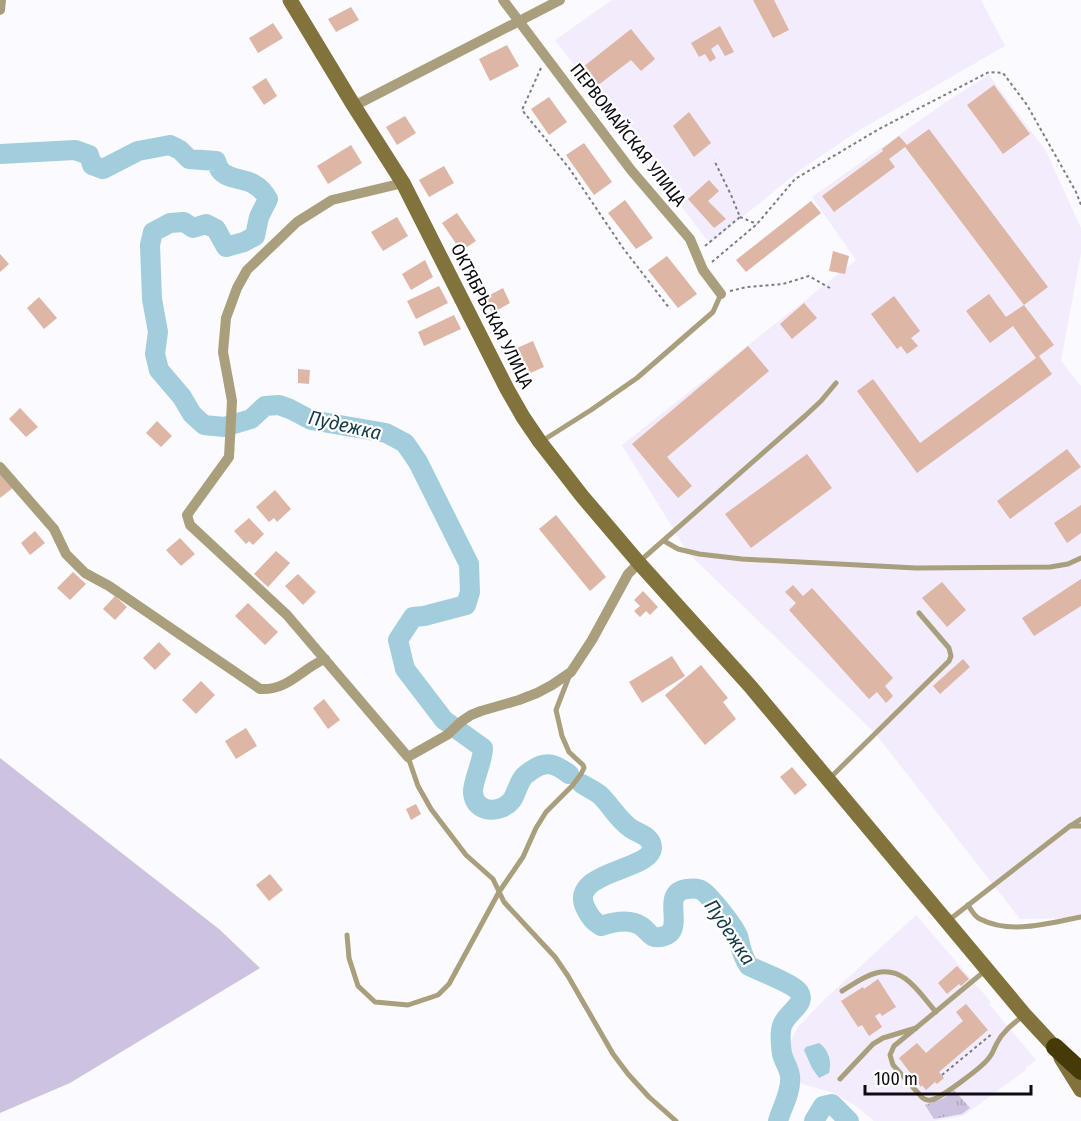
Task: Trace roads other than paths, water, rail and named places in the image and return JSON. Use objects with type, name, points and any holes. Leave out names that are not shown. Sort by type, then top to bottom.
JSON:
[{"type":"highway","points":[[1055,1047],[1081,1071]]},
{"type":"street","points":[[0,10],[1,0]]},
{"type":"street","name":"ОКТЯБРЬСКАЯ УЛИЦА","points":[[290,0],[403,183],[507,389],[540,442],[639,563],[750,686],[1024,1014],[1055,1047]]},
{"type":"street","name":"ПЕРВОМАЙСКАЯ УЛИЦА","points":[[503,0],[631,170],[690,239],[703,270],[721,294]]},
{"type":"street","points":[[354,106],[560,0]]},
{"type":"street","points":[[403,183],[332,200],[297,222],[247,270],[237,288],[226,318],[223,352],[232,401],[229,457],[187,515],[190,525],[287,615],[408,757],[447,735],[462,721],[481,711],[537,693],[571,672],[628,574],[639,563]]},
{"type":"street","points":[[0,467],[54,529],[66,554],[85,573],[110,586],[260,688],[271,690],[290,682],[313,664],[325,659]]},
{"type":"street","points":[[1055,1047],[1081,1079]]},
{"type":"street","points":[[1055,1047],[1081,1090]]},
{"type":"lane","points":[[540,442],[637,378],[713,312],[721,294]]},
{"type":"lane","points":[[639,563],[805,416],[836,383]]},
{"type":"lane","points":[[664,541],[678,549],[699,554],[742,559],[916,568],[1050,567],[1068,564],[1081,558]]},
{"type":"lane","points":[[829,779],[949,661],[951,656],[949,648],[919,613]]},
{"type":"lane","points":[[347,935],[349,958],[358,987],[375,1002],[408,1005],[438,995],[449,984],[499,892],[523,857],[546,812],[572,786],[584,768],[569,752],[562,736],[556,710],[571,672]]},
{"type":"lane","points":[[408,757],[418,786],[431,809],[466,855],[493,879],[504,902],[555,957],[628,1074],[676,1121]]},
{"type":"lane","points":[[947,921],[1081,819]]},
{"type":"lane","points":[[1070,826],[1081,826]]},
{"type":"lane","points":[[968,905],[978,919],[1006,928],[1081,917]]},
{"type":"lane","points":[[987,969],[894,1046],[890,1055],[893,1065],[922,1098],[931,1100],[943,1095],[983,1065],[1005,1031],[1024,1014]]},
{"type":"lane","points":[[842,992],[874,973],[892,972],[908,979],[936,1012]]},
{"type":"lane","points":[[840,1079],[873,1044],[883,1038],[916,1028]]},
{"type":"water","points":[[819,1043],[829,1056],[830,1065],[829,1073],[819,1078],[804,1050],[806,1047]]},
{"type":"waterway","name":"Пудежка","points":[[0,154],[75,150],[89,155],[92,165],[103,169],[138,151],[170,145],[180,150],[189,159],[216,161],[220,170],[225,174],[250,182],[262,191],[268,199],[259,217],[255,236],[244,242],[226,247],[216,229],[206,224],[193,228],[184,222],[170,223],[153,232],[150,245],[152,299],[158,332],[155,354],[159,370],[182,397],[192,414],[204,425],[224,427],[251,419],[265,406],[279,405],[311,420],[386,433],[405,443],[418,462],[469,564],[470,592],[466,605],[413,617],[398,640],[405,669],[444,720],[483,748],[473,793],[478,805],[489,810],[507,805],[524,776],[542,765],[551,764],[569,774]]},
{"type":"waterway","name":"Пудежка","points":[[582,784],[601,796],[625,824],[647,837],[652,848],[648,856],[598,879],[588,887],[583,896],[586,909],[594,921],[601,926],[616,922],[631,922],[641,926],[654,937],[660,937],[669,934],[673,928],[673,905],[678,892],[690,889],[700,890],[713,901],[732,926],[749,966],[784,982],[799,992],[801,997],[798,1006],[786,1019],[781,1031],[782,1054],[790,1082],[778,1121]]},
{"type":"waterway","name":"Пудежка","points":[[814,1121],[823,1106],[832,1104],[849,1121]]}]
